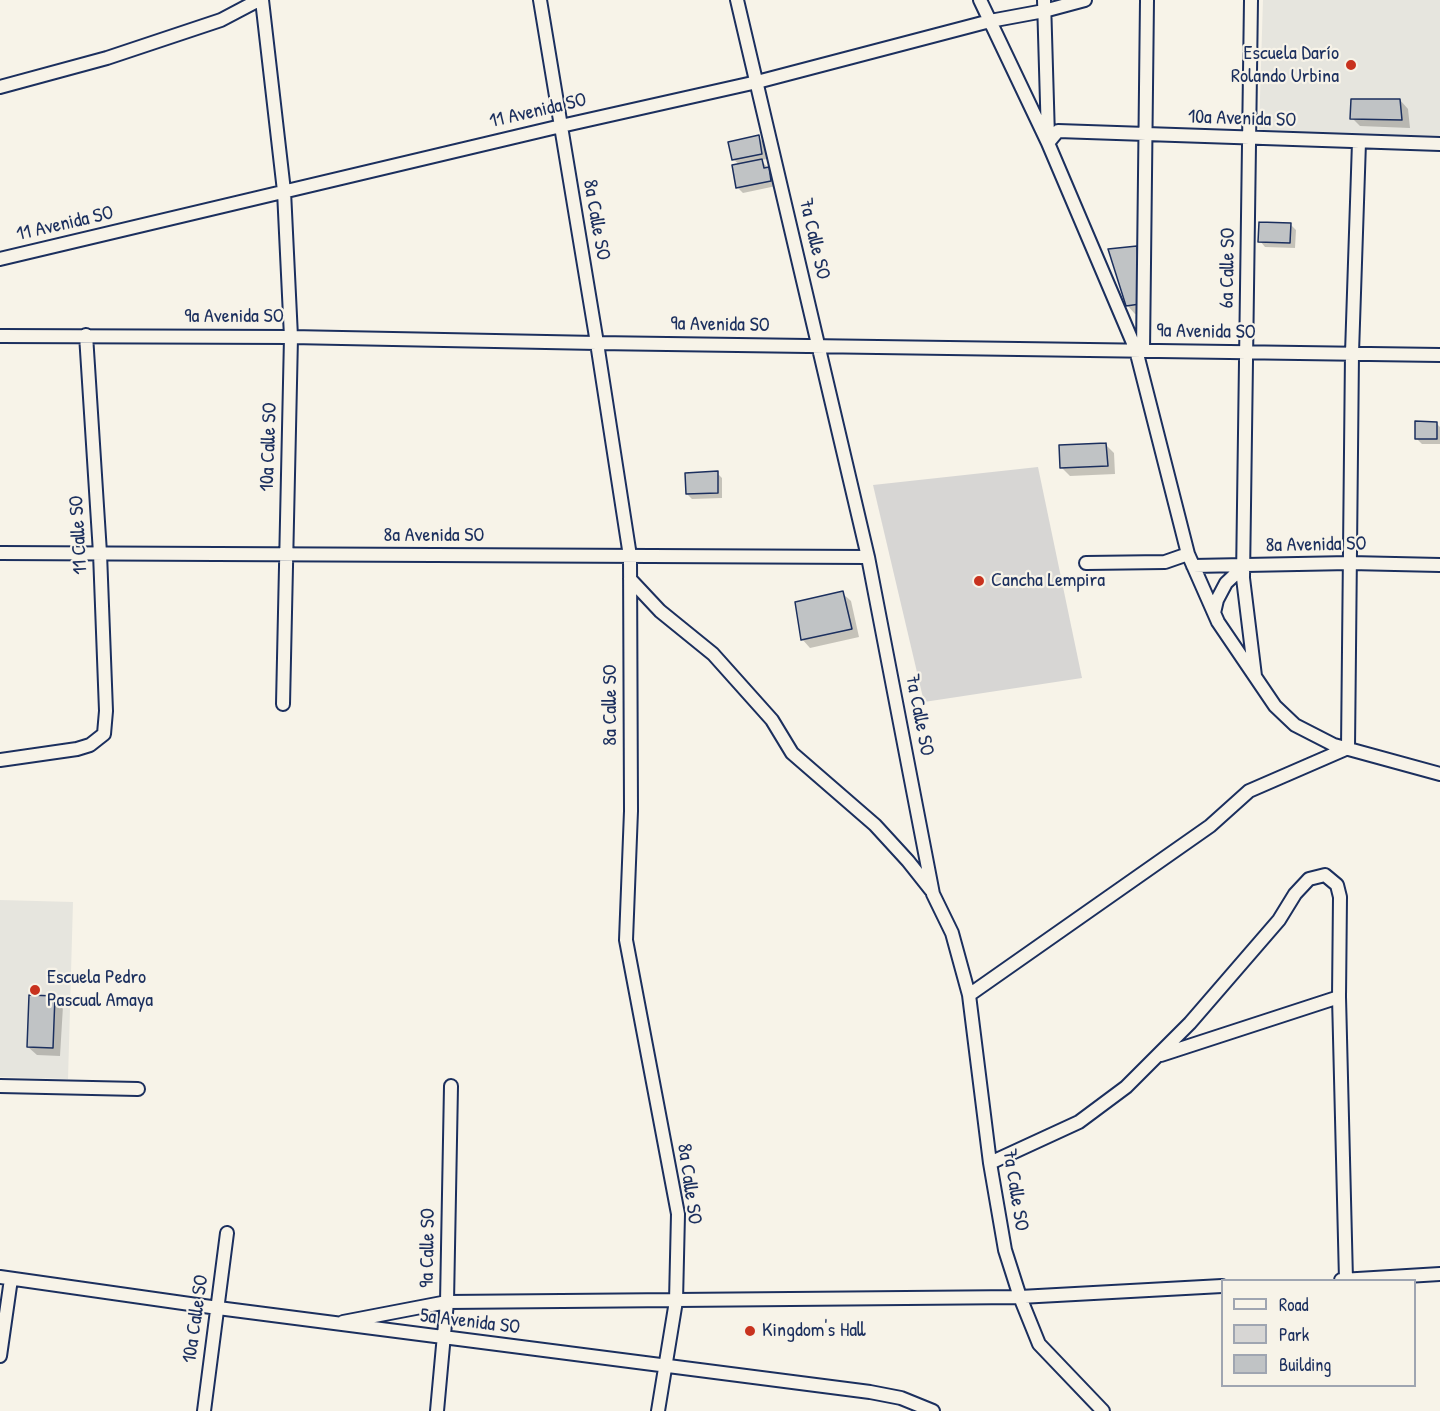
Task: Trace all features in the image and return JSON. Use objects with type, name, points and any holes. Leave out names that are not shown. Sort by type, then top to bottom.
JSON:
[{"type":"street","points":[[0,87],[107,58],[221,20],[261,0]]},
{"type":"street","name":"10a Calle SO","points":[[261,0],[284,191],[291,337],[283,704]]},
{"type":"street","name":"8a Calle SO","points":[[540,0],[630,556],[631,812],[626,940],[678,1214],[676,1301],[658,1411]]},
{"type":"street","name":"7a Calle SO","points":[[737,0],[868,557],[933,894],[951,933],[969,995],[990,1163],[1005,1250],[1020,1297],[1039,1344],[1103,1411]]},
{"type":"street","points":[[980,0],[1048,143],[1140,351],[1188,554],[1214,613],[1255,679],[1275,706],[1295,725],[1310,734],[1348,748],[1440,774]]},
{"type":"street","name":"11 Avenida SO","points":[[0,259],[757,82],[1044,5],[1085,0]]},
{"type":"street","points":[[1140,351],[1147,0]]},
{"type":"street","name":"6a Calle SO","points":[[1251,0],[1245,566],[1243,578],[1255,679]]},
{"type":"street","points":[[1044,5],[1048,143]]},
{"type":"street","name":"10a Avenida SO","points":[[1048,143],[1058,131],[1440,144]]},
{"type":"street","points":[[1348,748],[1352,353],[1359,142]]},
{"type":"street","name":"11 Calle SO","points":[[0,760],[77,749],[90,745],[104,734],[106,711],[100,554],[86,335]]},
{"type":"street","name":"9a Avenida SO","points":[[0,336],[291,337],[1440,355]]},
{"type":"street","name":"8a Avenida SO","points":[[0,553],[868,557]]},
{"type":"street","points":[[1086,563],[1165,562],[1188,554]]},
{"type":"street","name":"8a Avenida SO","points":[[1193,566],[1350,563],[1440,565]]},
{"type":"street","points":[[1214,613],[1226,583],[1245,566]]},
{"type":"street","points":[[630,579],[660,611],[713,654],[772,720],[792,753],[875,825],[908,861],[933,894]]},
{"type":"street","points":[[969,995],[1210,826],[1249,791],[1348,748]]},
{"type":"street","points":[[990,1163],[1079,1122],[1126,1087],[1190,1023],[1271,928],[1295,894],[1309,879],[1325,875],[1337,885],[1340,897],[1339,997],[1346,1279]]},
{"type":"street","points":[[1157,1056],[1339,997]]},
{"type":"street","points":[[0,1086],[138,1089]]},
{"type":"street","name":"9a Calle SO","points":[[436,1411],[447,1302],[451,1086]]},
{"type":"street","name":"10a Calle SO","points":[[204,1411],[227,1233]]},
{"type":"street","points":[[1362,1279],[1440,1274]]},
{"type":"street","points":[[0,1356],[5,1278]]},
{"type":"street","name":"5a Avenida SO","points":[[5,1278],[445,1338],[870,1392],[901,1398],[933,1411]]},
{"type":"street","points":[[333,1323],[447,1302],[1020,1297],[1221,1286]]},
{"type":"shaded area","name":"Escuela Darío Rolando Urbina","points":[[1263,0],[1440,0],[1440,139],[1259,130]]},
{"type":"shaded area","name":"Escuela Pedro Pascual Amaya","points":[[0,900],[73,902],[68,1079],[0,1077]]},
{"type":"green space","name":"Cancha Lempira","points":[[1038,467],[1082,678],[924,702],[873,485]]},
{"type":"building","points":[[1351,99],[1400,99],[1402,120],[1350,119]]},
{"type":"building","points":[[759,135],[762,154],[732,160],[728,142]]},
{"type":"building","points":[[762,159],[764,168],[769,167],[771,181],[736,188],[732,165]]},
{"type":"building","points":[[1259,222],[1291,223],[1290,243],[1258,242]]},
{"type":"building","points":[[1137,246],[1140,304],[1126,306],[1108,249]]},
{"type":"building","points":[[1415,421],[1437,422],[1437,439],[1415,439]]},
{"type":"building","points":[[1106,443],[1108,466],[1060,468],[1059,445]]},
{"type":"building","points":[[718,471],[718,493],[686,494],[685,473]]},
{"type":"building","points":[[843,591],[852,629],[801,640],[795,602]]},
{"type":"building","points":[[29,995],[55,996],[53,1048],[27,1047]]},
{"type":"place","name":"Escuela Darío Rolando Urbina","points":[[1351,65]]},
{"type":"place","name":"Cancha Lempira","points":[[979,581]]},
{"type":"place","name":"Escuela Pedro Pascual Amaya","points":[[35,990]]},
{"type":"place","name":"Kingdom's Hall","points":[[750,1331]]}]
